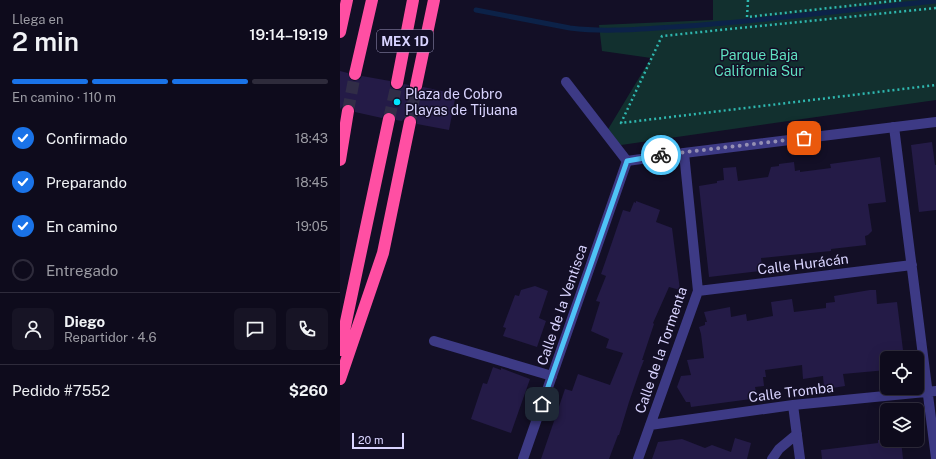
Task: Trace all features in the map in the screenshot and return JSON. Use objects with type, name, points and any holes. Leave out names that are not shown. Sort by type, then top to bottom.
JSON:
[{"type":"highway","points":[[340,32],[348,0]]},
{"type":"highway","name":"MEX 1D","points":[[355,74],[372,0]]},
{"type":"highway","name":"MEX 1D","points":[[397,83],[413,0]]},
{"type":"highway","points":[[416,86],[434,0]]},
{"type":"highway","points":[[340,160],[348,111]]},
{"type":"highway","points":[[340,350],[389,119]]},
{"type":"highway","points":[[340,379],[383,253],[410,122]]},
{"type":"street","points":[[566,82],[627,161],[684,152],[936,122]]},
{"type":"street","points":[[894,128],[912,265],[932,392],[936,458]]},
{"type":"street","name":"Calle de la Tormenta","points":[[638,459],[698,291],[684,152]]},
{"type":"street","name":"Calle de la Ventisca","points":[[523,459],[627,161]]},
{"type":"street","name":"Calle Hurácán","points":[[698,291],[912,265]]},
{"type":"street","points":[[434,341],[552,376]]},
{"type":"street","name":"Calle Tromba","points":[[650,425],[793,406],[932,392]]},
{"type":"street","points":[[793,406],[800,459]]},
{"type":"street","points":[[772,459],[779,449],[797,434]]},
{"type":"path","points":[[748,0],[747,17],[903,0]]},
{"type":"path","points":[[936,8],[662,36],[621,123],[936,85]]},
{"type":"green space","name":"Parque Baja California Sur","points":[[713,0],[936,0],[936,100],[621,145],[607,131],[651,58],[602,51],[599,25],[713,20]]},
{"type":"building","name":"Plaza de Cobro Playas de Tijuana","points":[[340,71],[348,73],[350,79],[354,81],[360,79],[362,76],[390,81],[390,86],[395,90],[402,88],[404,84],[409,85],[411,91],[415,93],[421,91],[423,87],[456,94],[449,130],[417,124],[417,119],[412,115],[405,117],[402,121],[396,120],[394,114],[390,112],[384,114],[382,118],[355,112],[355,108],[350,104],[345,104],[340,109]]},
{"type":"building","points":[[932,142],[936,165],[936,210],[919,212],[911,145]]},
{"type":"building","points":[[880,157],[886,202],[868,204],[872,231],[865,236],[866,245],[831,249],[831,251],[761,258],[762,267],[760,267],[760,271],[709,277],[699,186],[717,183],[717,181],[724,180],[723,168],[736,167],[738,181],[768,177],[771,167],[779,166],[779,164],[794,162],[795,171],[800,170],[800,172],[831,168],[830,164]]},
{"type":"building","points":[[636,201],[660,210],[656,222],[672,228],[680,290],[669,287],[653,323],[654,324],[642,360],[644,360],[619,435],[609,459],[541,459],[565,389],[572,391],[578,374],[610,385],[623,353],[606,348],[609,339],[591,331],[600,302],[596,301],[606,276],[601,274],[623,210],[630,212],[634,202],[636,203]]},
{"type":"building","points":[[535,286],[548,291],[539,318],[546,321],[537,347],[503,336],[506,328],[503,327],[515,295],[519,296],[521,290]]},
{"type":"building","points":[[876,290],[877,304],[897,302],[903,351],[880,351],[880,371],[843,374],[845,386],[826,389],[824,388],[823,376],[803,379],[802,365],[765,370],[766,377],[763,377],[764,386],[755,387],[756,392],[751,393],[751,399],[691,407],[690,402],[686,402],[677,387],[681,376],[691,375],[687,360],[704,358],[699,327],[705,325],[705,322],[707,322],[704,312],[730,307],[731,317],[746,314],[747,321],[773,316],[771,302],[792,299],[794,312],[826,308],[826,303],[835,302],[834,296]]},
{"type":"building","points":[[493,367],[501,370],[501,368],[530,379],[511,433],[471,419],[483,383],[487,384]]},
{"type":"building","points":[[735,438],[751,443],[747,459],[652,459],[658,442],[682,439],[705,448],[712,445],[731,452]]},
{"type":"building","points":[[878,440],[880,440],[880,447],[902,447],[903,459],[822,459],[821,450],[878,443]]},
{"type":"waterway","points":[[476,10],[570,28],[615,30],[719,24],[936,1]]},
{"type":"tunnel","points":[[348,111],[355,74]]},
{"type":"tunnel","points":[[389,119],[397,83]]},
{"type":"tunnel","points":[[410,122],[416,86]]},
{"type":"way so far","points":[[661,155],[804,138]]},
{"type":"place","name":"Plaza de Cobro Playas de Tijuana","points":[[397,102]]},
{"type":"route","points":[[542,404],[627,161],[661,155]]}]
